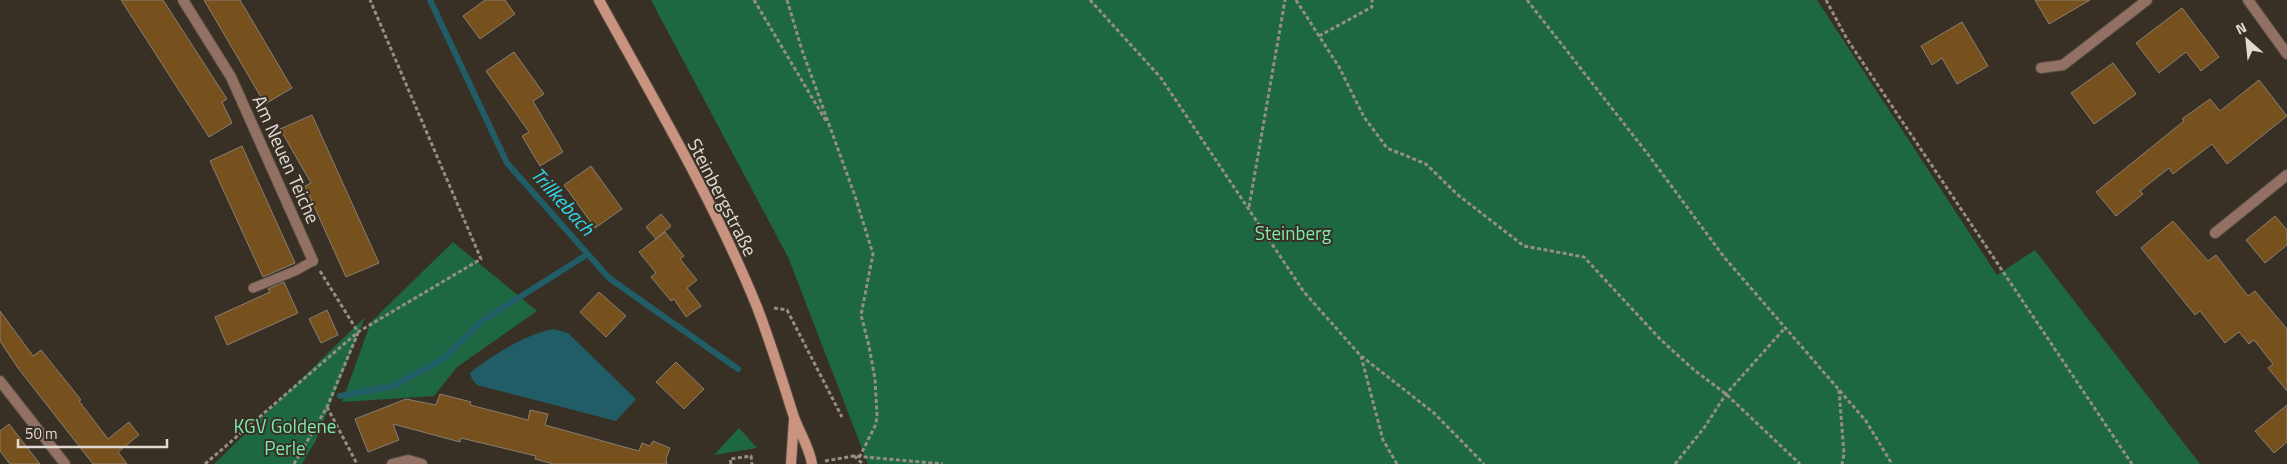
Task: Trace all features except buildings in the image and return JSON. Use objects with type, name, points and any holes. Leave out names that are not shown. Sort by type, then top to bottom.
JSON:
[{"type":"main road","name":"Steinbergstraße","points":[[599,0],[704,194],[756,307],[794,418],[811,456],[817,463]]},
{"type":"main road","points":[[791,464],[794,418]]},
{"type":"street","name":"Am Neuen Teiche","points":[[183,0],[231,76],[313,261]]},
{"type":"street","points":[[2041,68],[2063,65],[2147,0]]},
{"type":"street","points":[[2248,0],[2287,54]]},
{"type":"street","points":[[2215,233],[2287,175]]},
{"type":"street","points":[[0,381],[65,464]]},
{"type":"street","points":[[392,464],[408,460],[422,464]]},
{"type":"lane","points":[[253,288],[295,271],[313,261]]},
{"type":"path","points":[[204,464],[358,332],[481,259],[370,0]]},
{"type":"path","points":[[754,0],[830,128]]},
{"type":"path","points":[[787,0],[802,50],[855,196],[873,254],[861,316],[875,379],[877,415],[876,424],[860,456]]},
{"type":"path","points":[[1090,0],[1161,78],[1304,292],[1360,355],[1434,413],[1484,464]]},
{"type":"path","points":[[1249,208],[1285,0]]},
{"type":"path","points":[[1296,0],[1339,67],[1364,117],[1387,148],[1426,164],[1458,195],[1524,246],[1584,257],[1660,339],[1694,370],[1726,394],[1800,464]]},
{"type":"path","points":[[1319,36],[1372,7],[1372,0]]},
{"type":"path","points":[[1526,0],[1653,161],[1724,257],[1784,329],[1866,421],[1892,464]]},
{"type":"path","points":[[1826,0],[1847,39],[2132,464]]},
{"type":"path","points":[[313,261],[358,332]]},
{"type":"path","points":[[756,307],[787,310],[842,418]]},
{"type":"path","points":[[1676,464],[1704,428],[1726,394],[1784,329]]},
{"type":"path","points":[[294,464],[327,407],[358,332]]},
{"type":"path","points":[[1360,355],[1383,440],[1397,464]]},
{"type":"path","points":[[1838,390],[1844,454],[1842,464]]},
{"type":"path","points":[[327,407],[357,464]]},
{"type":"path","points":[[731,464],[730,459],[750,456],[752,464]]},
{"type":"path","points":[[854,456],[862,464]]},
{"type":"path","points":[[817,463],[860,456],[943,464]]},
{"type":"green space","name":"Steinberg","points":[[651,0],[1817,0],[1997,275],[2035,250],[2200,464],[868,464],[788,257]]},
{"type":"green space","points":[[453,242],[537,311],[457,367],[434,396],[342,402],[371,322]]},
{"type":"green space","name":"KGV Goldene Perle","points":[[365,317],[316,440],[302,464],[214,464]]},
{"type":"green space","points":[[739,428],[757,448],[714,455]]},
{"type":"water","points":[[554,329],[568,333],[636,399],[616,421],[477,385],[472,379],[470,373],[499,352],[532,335]]},
{"type":"waterway","name":"Trillkebach","points":[[430,0],[507,163],[609,278],[738,369]]},
{"type":"waterway","points":[[340,396],[393,386],[443,359],[482,321],[588,254]]}]
